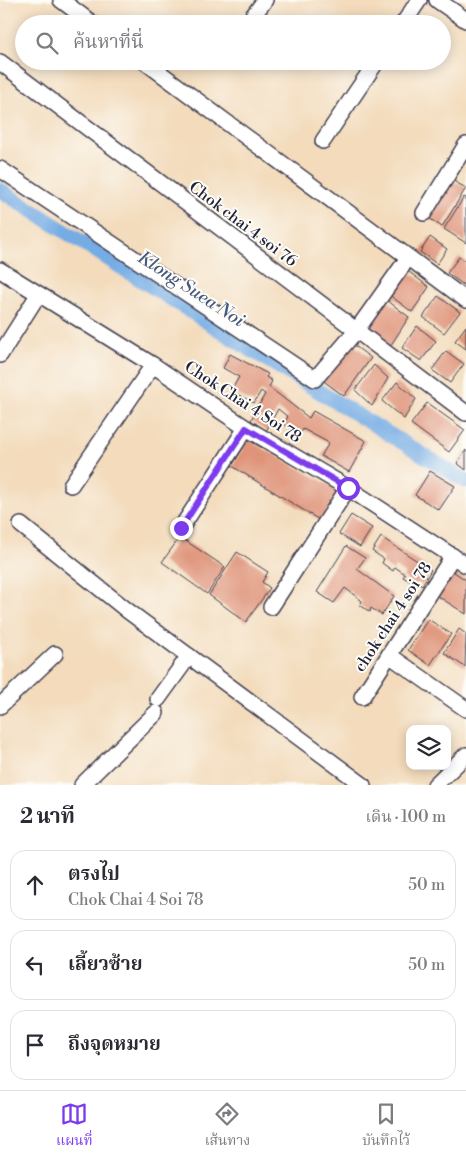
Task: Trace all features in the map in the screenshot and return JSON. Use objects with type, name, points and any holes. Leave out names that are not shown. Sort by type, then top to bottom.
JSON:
[{"type":"street","points":[[61,0],[81,15]]},
{"type":"street","points":[[254,15],[265,0]]},
{"type":"street","points":[[409,15],[419,0]]},
{"type":"street","points":[[437,0],[466,20]]},
{"type":"street","name":"Chok chai 4 soi 76","points":[[0,62],[466,413]]},
{"type":"street","points":[[156,70],[466,300]]},
{"type":"street","points":[[324,141],[372,70]]},
{"type":"street","points":[[424,213],[466,145]]},
{"type":"street","points":[[0,169],[314,379],[356,331],[408,258]]},
{"type":"street","name":"Chok Chai 4 Soi 78","points":[[0,270],[153,365],[246,428],[348,488],[466,565]]},
{"type":"street","points":[[0,355],[38,295]]},
{"type":"street","points":[[71,485],[153,365]]},
{"type":"street","points":[[181,528],[246,428]]},
{"type":"street","points":[[271,607],[348,488]]},
{"type":"street","points":[[21,525],[128,611],[363,785]]},
{"type":"street","name":"chok chai 4 soi 78","points":[[362,697],[453,556]]},
{"type":"street","points":[[0,706],[55,654]]},
{"type":"street","points":[[389,655],[466,709]]},
{"type":"street","points":[[82,785],[157,706],[189,656]]},
{"type":"street","points":[[435,785],[466,755]]},
{"type":"building","points":[[448,178],[466,188],[442,227],[426,216]]},
{"type":"building","points":[[464,197],[466,198],[466,243],[444,229]]},
{"type":"building","points":[[430,237],[447,249],[437,264],[420,252]]},
{"type":"building","points":[[459,257],[466,261],[465,286],[447,273]]},
{"type":"building","points":[[404,268],[429,287],[412,312],[387,293]]},
{"type":"building","points":[[438,296],[460,312],[444,333],[423,317]]},
{"type":"building","points":[[384,298],[409,317],[389,348],[362,328]]},
{"type":"building","points":[[417,326],[436,341],[421,361],[402,348]]},
{"type":"building","points":[[466,326],[466,349],[455,341]]},
{"type":"building","points":[[351,343],[371,358],[344,396],[321,379]]},
{"type":"building","points":[[446,351],[464,364],[450,383],[432,370]]},
{"type":"building","points":[[230,354],[268,374],[266,377],[272,381],[269,387],[309,418],[313,411],[366,441],[349,472],[321,456],[329,443],[303,429],[299,435],[283,424],[288,417],[278,409],[266,431],[251,420],[265,394],[261,391],[254,403],[231,391],[239,377],[223,368]]},
{"type":"building","points":[[374,365],[388,378],[372,406],[355,390]]},
{"type":"building","points":[[397,382],[416,399],[404,419],[382,401]]},
{"type":"building","points":[[427,403],[465,430],[449,452],[411,424]]},
{"type":"building","points":[[248,440],[340,491],[321,521],[232,466]]},
{"type":"building","points":[[466,450],[466,470],[457,463]]},
{"type":"building","points":[[430,471],[455,486],[439,510],[415,495]]},
{"type":"building","points":[[351,515],[372,528],[360,547],[339,534]]},
{"type":"building","points":[[180,537],[225,567],[207,594],[162,562]]},
{"type":"building","points":[[381,537],[431,570],[422,585],[417,582],[416,585],[403,577],[405,574],[395,567],[393,571],[382,563],[384,559],[372,551]]},
{"type":"building","points":[[346,546],[365,558],[357,569],[394,596],[382,615],[371,608],[370,612],[360,605],[362,601],[345,588],[334,603],[317,592]]},
{"type":"building","points":[[237,552],[268,572],[262,582],[270,588],[246,622],[209,595]]},
{"type":"building","points":[[451,570],[466,580],[466,614],[436,595]]},
{"type":"building","points":[[428,619],[451,634],[430,665],[408,650]]},
{"type":"building","points":[[459,629],[466,634],[465,667],[444,653]]},
{"type":"waterway","name":"Klong Suea Noi","points":[[0,190],[251,350],[466,481]]},
{"type":"route","points":[[181,528],[246,428],[348,488]]}]
